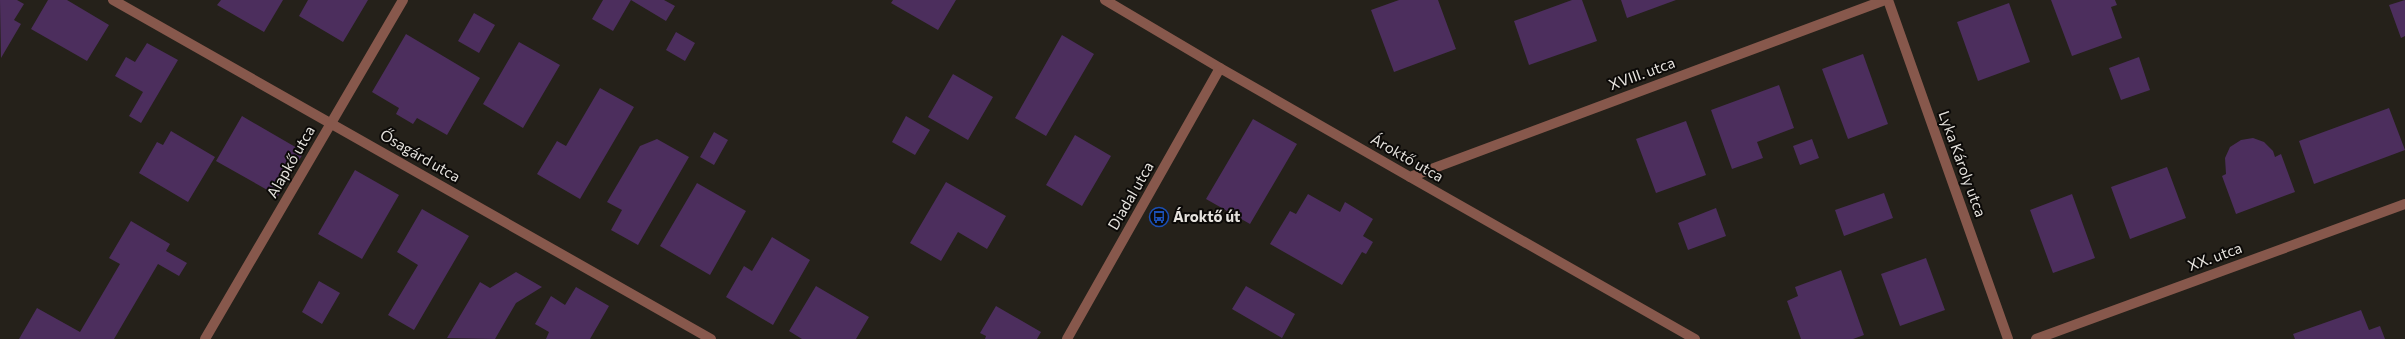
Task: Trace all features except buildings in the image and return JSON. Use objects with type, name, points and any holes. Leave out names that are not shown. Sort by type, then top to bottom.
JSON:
[{"type":"street","name":"Ősagárd utca","points":[[113,0],[332,122],[711,339]]},
{"type":"street","name":"Alapkő utca","points":[[205,339],[403,0]]},
{"type":"street","name":"Ároktő utca","points":[[1105,0],[1220,68],[1695,339]]},
{"type":"street","name":"XVIII. utca","points":[[1410,176],[1886,0]]},
{"type":"street","name":"Lyka Károly utca","points":[[1886,0],[2008,339]]},
{"type":"street","name":"Diadal utca","points":[[1067,339],[1220,68]]},
{"type":"street","name":"XX. utca","points":[[2036,339],[2405,204]]},
{"type":"place","name":"Ároktő út","points":[[1159,217]]}]
